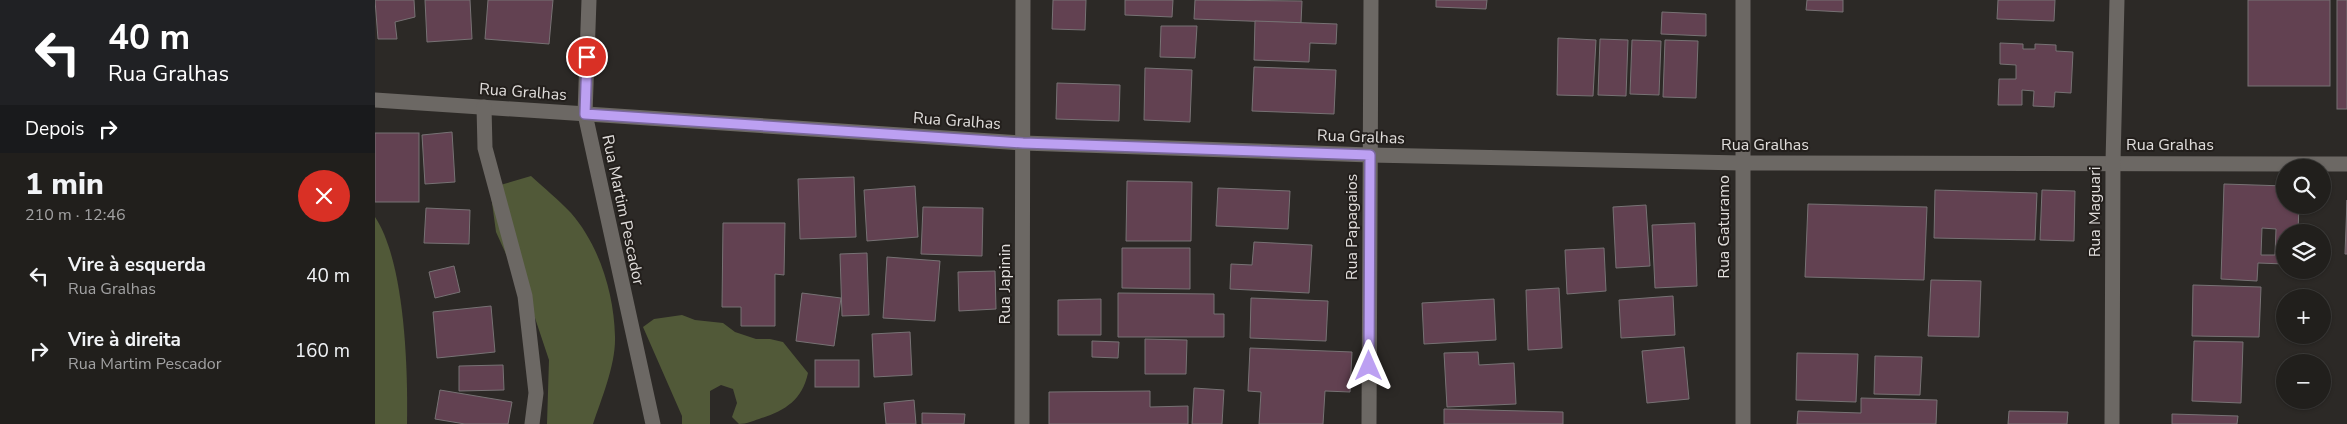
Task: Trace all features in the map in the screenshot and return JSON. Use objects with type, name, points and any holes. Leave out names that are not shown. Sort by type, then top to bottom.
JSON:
[{"type":"street","name":"Rua Martim Pescador","points":[[589,0],[585,114],[653,424]]},
{"type":"street","name":"Rua Japinin","points":[[1022,424],[1023,0]]},
{"type":"street","name":"Rua Papagaios","points":[[1369,424],[1371,0]]},
{"type":"street","name":"Rua Gaturamo","points":[[1743,0],[1741,163],[1743,424]]},
{"type":"street","name":"Rua Maguari","points":[[2112,424],[2113,162],[2117,0]]},
{"type":"street","name":"Rua Gralhas","points":[[375,100],[1023,143],[1370,155],[1741,163],[2113,162],[2347,164]]},
{"type":"street","points":[[484,107],[485,148],[525,296],[536,393],[532,424]]},
{"type":"green space","points":[[531,176],[571,213],[590,240],[603,270],[612,303],[615,347],[608,380],[593,424],[547,424],[549,360],[535,318],[496,232],[490,188]]},
{"type":"green space","points":[[375,217],[385,237],[399,288],[407,375],[407,424],[375,424]]},
{"type":"green space","points":[[682,315],[695,320],[723,323],[735,332],[756,339],[770,339],[783,342],[808,373],[801,391],[791,404],[784,408],[768,416],[739,424],[732,417],[737,403],[733,389],[721,385],[710,391],[710,424],[682,424],[682,416],[643,327],[654,319]]},
{"type":"building","points":[[375,0],[414,0],[415,17],[395,22],[397,39],[378,39]]},
{"type":"building","points":[[425,0],[470,0],[472,39],[427,42]]},
{"type":"building","points":[[488,0],[553,0],[549,44],[485,39]]},
{"type":"building","points":[[1053,0],[1086,0],[1085,30],[1052,29]]},
{"type":"building","points":[[1125,0],[1173,0],[1172,17],[1125,15]]},
{"type":"building","points":[[1195,0],[1302,1],[1301,23],[1194,19]]},
{"type":"building","points":[[1436,0],[1487,0],[1486,9],[1436,7]]},
{"type":"building","points":[[1807,0],[1843,0],[1843,12],[1806,10]]},
{"type":"building","points":[[1998,0],[2055,0],[2054,21],[1997,19]]},
{"type":"building","points":[[2248,0],[2330,0],[2330,86],[2248,86]]},
{"type":"building","points":[[2337,0],[2347,0],[2347,109],[2337,109]]},
{"type":"building","points":[[1662,12],[1706,14],[1706,36],[1661,34]]},
{"type":"building","points":[[1255,21],[1337,24],[1336,44],[1310,43],[1309,62],[1254,60]]},
{"type":"building","points":[[1161,26],[1197,26],[1195,58],[1160,57]]},
{"type":"building","points":[[1558,38],[1596,40],[1593,96],[1557,95]]},
{"type":"building","points":[[1600,39],[1628,40],[1626,96],[1598,95]]},
{"type":"building","points":[[1632,40],[1661,41],[1659,95],[1630,94]]},
{"type":"building","points":[[1665,40],[1698,41],[1696,98],[1663,97]]},
{"type":"building","points":[[2000,43],[2023,44],[2023,49],[2035,49],[2035,44],[2056,45],[2056,51],[2073,52],[2071,93],[2055,92],[2054,107],[2033,106],[2034,91],[2022,90],[2022,105],[1998,105],[1999,79],[2016,79],[2016,65],[2000,64]]},
{"type":"building","points":[[1254,67],[1336,70],[1334,114],[1252,111]]},
{"type":"building","points":[[1145,68],[1192,70],[1190,122],[1144,120]]},
{"type":"building","points":[[1057,83],[1120,85],[1119,121],[1056,119]]},
{"type":"building","points":[[452,132],[455,182],[425,184],[422,135]]},
{"type":"building","points":[[375,133],[419,133],[419,202],[375,202]]},
{"type":"building","points":[[854,177],[856,237],[800,239],[798,179]]},
{"type":"building","points":[[1127,181],[1192,182],[1191,241],[1126,241]]},
{"type":"building","points":[[2224,184],[2276,186],[2276,214],[2299,214],[2298,224],[2276,224],[2276,229],[2276,264],[2258,263],[2257,281],[2221,279]],"holes":[[[2262,228],[2276,229],[2275,255],[2261,255]]]},
{"type":"building","points":[[915,186],[918,237],[867,241],[864,190]]},
{"type":"building","points":[[1218,188],[1290,191],[1288,229],[1216,226]]},
{"type":"building","points":[[1935,190],[2037,193],[2035,240],[1934,238]]},
{"type":"building","points":[[2042,190],[2075,191],[2074,241],[2040,240]]},
{"type":"building","points":[[2347,200],[2347,254],[2345,254]]},
{"type":"building","points":[[1808,204],[1927,207],[1924,280],[1805,277]]},
{"type":"building","points":[[1646,205],[1650,266],[1616,268],[1613,207]]},
{"type":"building","points":[[923,207],[983,208],[982,256],[921,254]]},
{"type":"building","points":[[426,208],[470,210],[469,244],[424,243]]},
{"type":"building","points":[[723,223],[785,223],[784,275],[775,274],[775,326],[741,326],[741,307],[722,307]]},
{"type":"building","points":[[1695,223],[1697,286],[1655,288],[1652,225]]},
{"type":"building","points":[[1254,242],[1312,245],[1309,293],[1230,289],[1231,264],[1252,265]]},
{"type":"building","points":[[1122,248],[1190,248],[1190,289],[1122,288]]},
{"type":"building","points":[[1604,248],[1606,291],[1567,294],[1565,250]]},
{"type":"building","points":[[867,253],[869,315],[842,316],[840,254]]},
{"type":"building","points":[[887,257],[940,261],[935,321],[883,318]]},
{"type":"building","points":[[454,266],[460,292],[435,298],[429,272]]},
{"type":"building","points":[[995,271],[996,309],[959,311],[958,272]]},
{"type":"building","points":[[1931,280],[1981,281],[1979,337],[1928,336]]},
{"type":"building","points":[[2193,285],[2261,287],[2259,337],[2192,336]]},
{"type":"building","points":[[1559,288],[1562,348],[1528,350],[1526,290]]},
{"type":"building","points":[[802,293],[841,298],[834,346],[796,341]]},
{"type":"building","points":[[1118,293],[1214,294],[1214,314],[1224,314],[1224,337],[1118,337]]},
{"type":"building","points":[[1673,296],[1675,335],[1621,338],[1619,300]]},
{"type":"building","points":[[1251,298],[1328,301],[1326,341],[1250,338]]},
{"type":"building","points":[[1101,299],[1101,335],[1058,335],[1058,300]]},
{"type":"building","points":[[1494,299],[1496,340],[1424,344],[1422,303]]},
{"type":"building","points":[[491,306],[495,352],[437,358],[433,312]]},
{"type":"building","points":[[910,332],[912,375],[874,377],[872,334]]},
{"type":"building","points":[[1145,339],[1187,340],[1186,374],[1145,374]]},
{"type":"building","points":[[1092,341],[1119,342],[1118,358],[1092,357]]},
{"type":"building","points":[[2194,341],[2243,342],[2241,403],[2192,401]]},
{"type":"building","points":[[1684,347],[1689,399],[1647,403],[1642,351]]},
{"type":"building","points":[[1250,348],[1352,352],[1350,392],[1325,391],[1323,424],[1259,424],[1261,392],[1248,391]]},
{"type":"building","points":[[1478,352],[1479,365],[1514,363],[1516,404],[1447,407],[1444,353]]},
{"type":"building","points":[[1797,353],[1858,354],[1856,402],[1796,400]]},
{"type":"building","points":[[1875,356],[1922,357],[1920,395],[1874,394]]},
{"type":"building","points":[[815,360],[859,360],[859,387],[815,387]]},
{"type":"building","points":[[503,365],[504,390],[459,391],[459,366]]},
{"type":"building","points":[[1194,388],[1224,390],[1222,424],[1192,424]]},
{"type":"building","points":[[440,390],[512,402],[508,424],[465,424],[435,419]]},
{"type":"building","points":[[1150,391],[1150,407],[1188,406],[1188,424],[1049,424],[1049,392]]},
{"type":"building","points":[[1861,398],[1937,400],[1936,424],[1797,424],[1798,411],[1861,413]]},
{"type":"building","points":[[914,400],[916,424],[886,424],[884,403]]},
{"type":"building","points":[[1444,409],[1563,412],[1563,424],[1444,424]]},
{"type":"building","points":[[2009,411],[2068,412],[2067,424],[2008,424]]},
{"type":"building","points":[[922,413],[965,414],[964,424],[922,424]]},
{"type":"building","points":[[2172,414],[2238,416],[2237,424],[2172,424]]},
{"type":"route","points":[[587,57],[585,114],[1023,143],[1370,155],[1369,366]]}]
